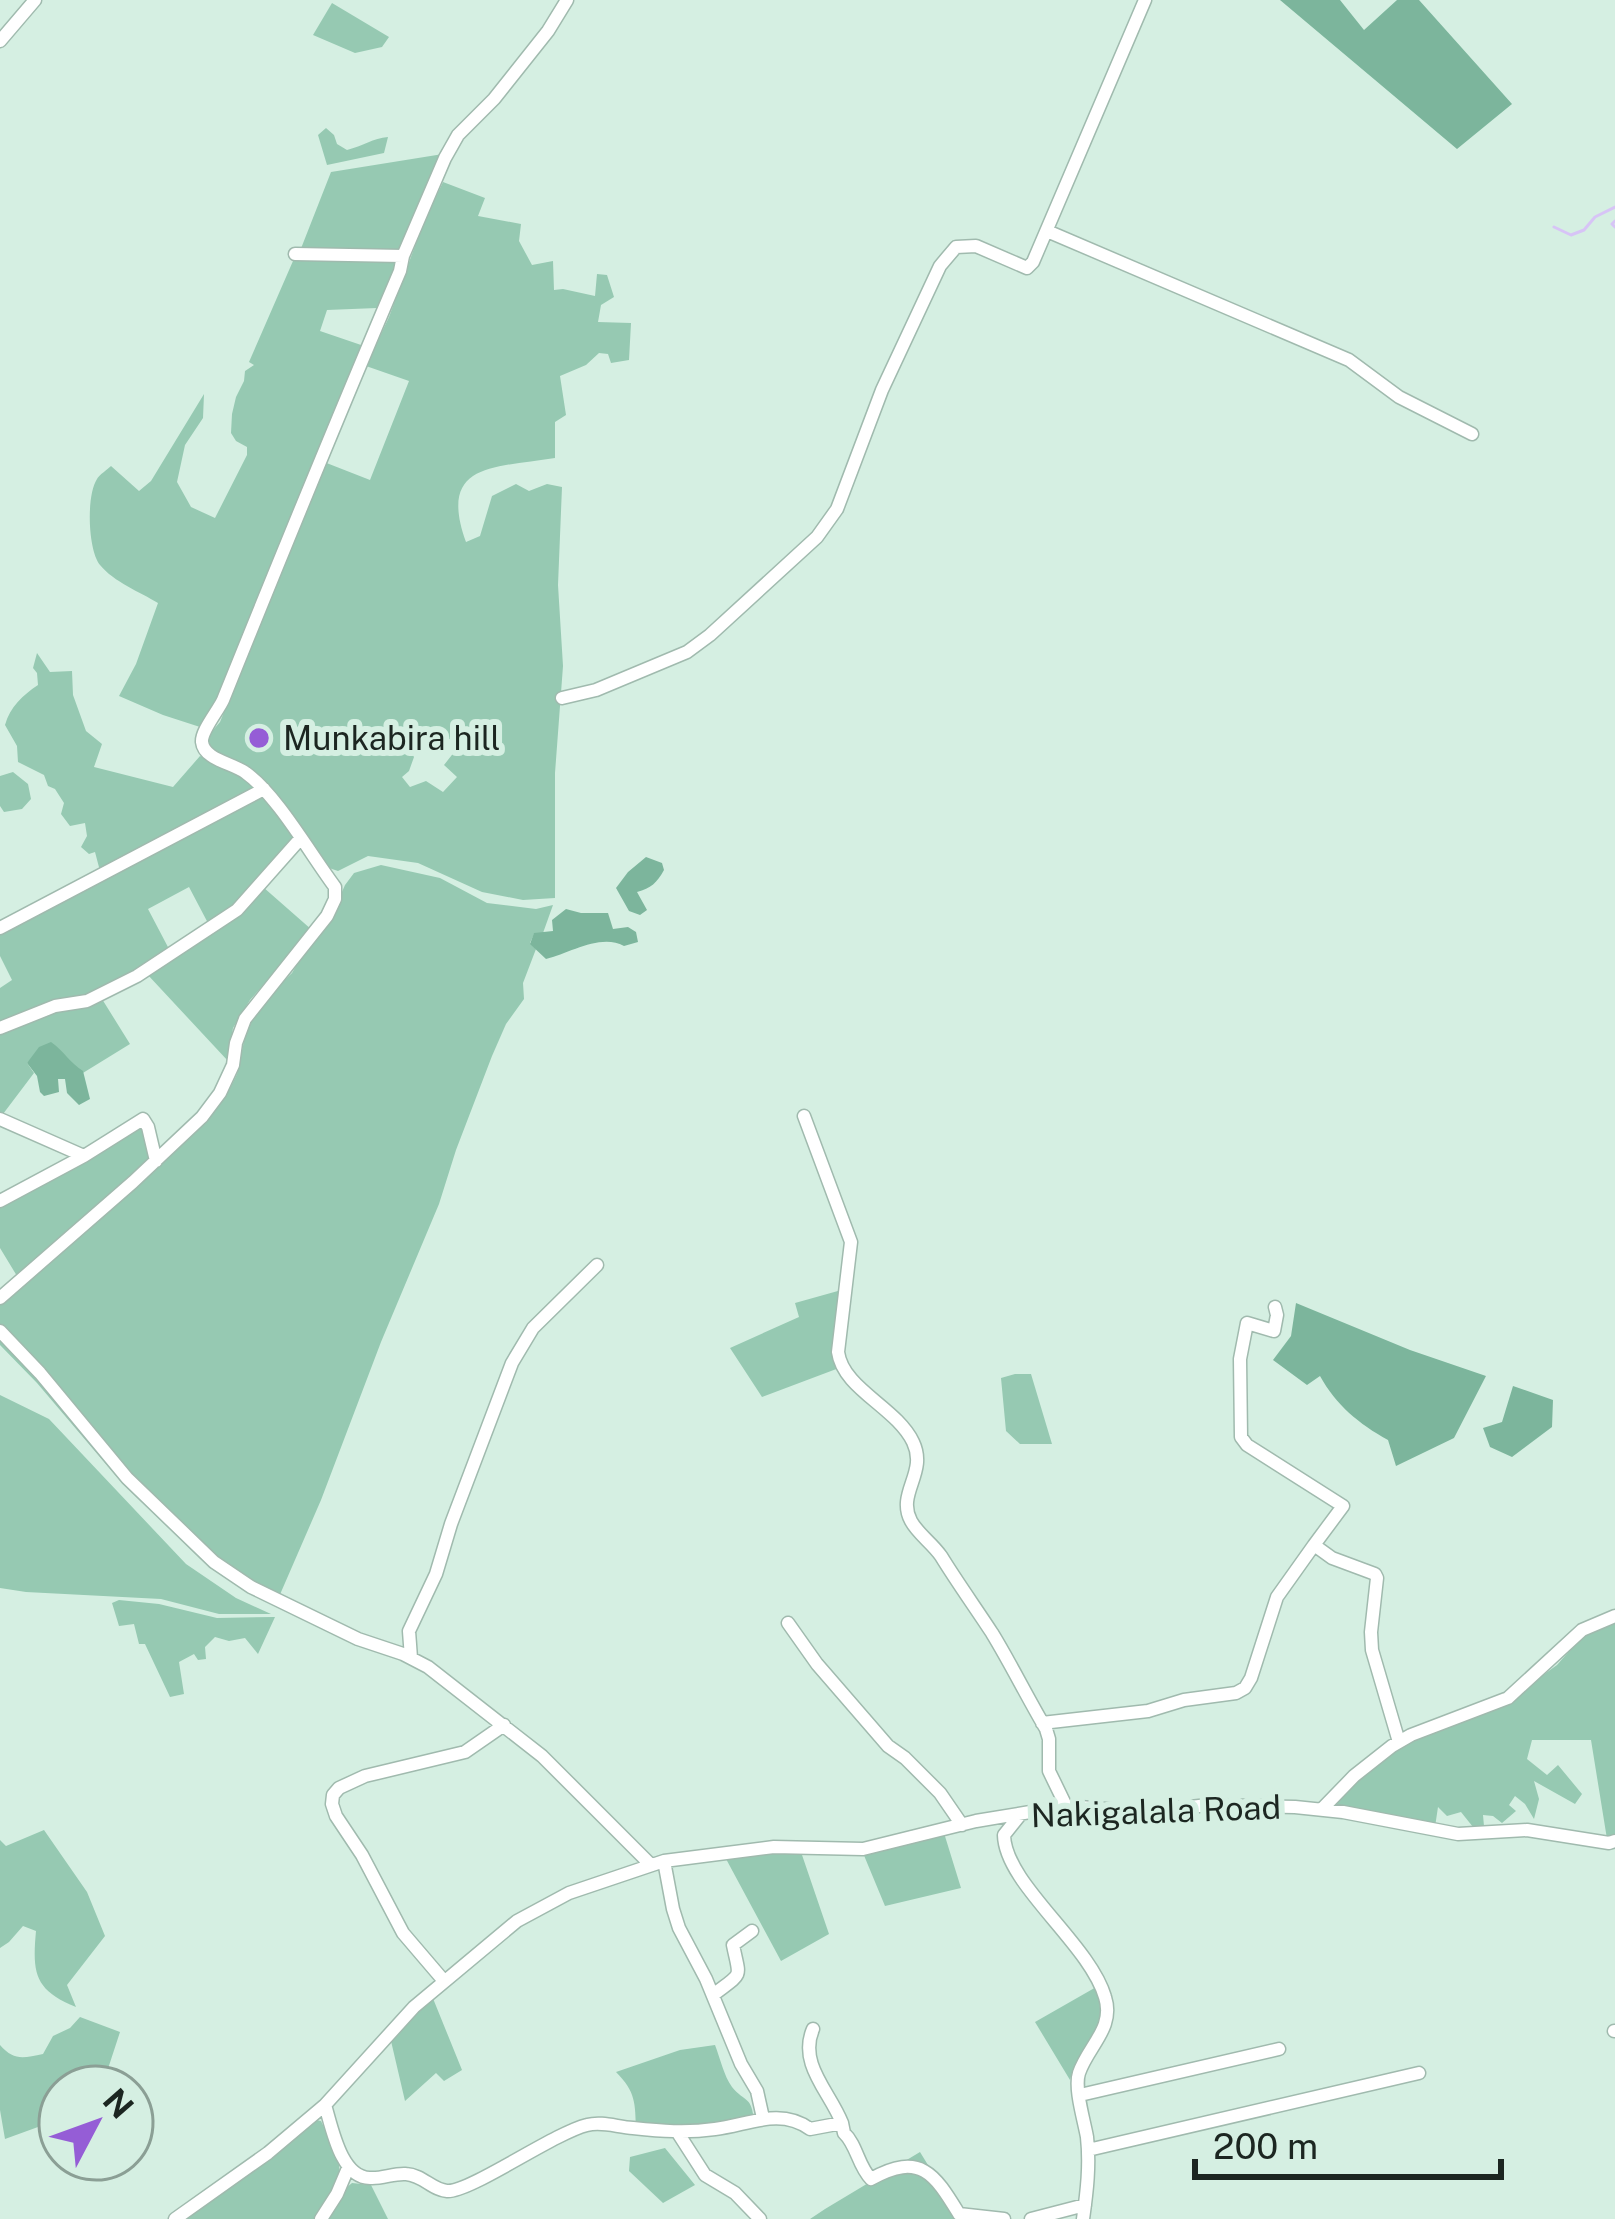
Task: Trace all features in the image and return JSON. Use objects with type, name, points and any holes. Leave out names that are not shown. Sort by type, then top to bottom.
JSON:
[{"type":"street","points":[[0,41],[35,0]]},
{"type":"street","points":[[0,1298],[202,1118],[233,1065],[245,1018],[327,916],[335,898],[335,887],[264,789],[242,770],[209,755],[202,746],[202,732],[223,700],[445,158],[458,135],[494,99],[548,31],[567,0]]},
{"type":"street","points":[[562,698],[687,652],[817,537],[837,509],[882,390],[940,266],[956,247],[976,246],[1027,268],[1034,262],[1145,0]]},
{"type":"street","points":[[1047,231],[1349,360],[1399,397],[1472,434]]},
{"type":"street","points":[[295,254],[403,256]]},
{"type":"street","points":[[0,928],[264,789]]},
{"type":"street","points":[[0,1028],[56,1006],[87,1000],[137,976],[237,910],[300,839]]},
{"type":"street","points":[[804,1115],[851,1242],[838,1352],[841,1367],[893,1414],[911,1438],[919,1462],[906,1500],[911,1521],[932,1542],[991,1632],[1042,1724],[1049,1738],[1049,1771],[1066,1806]]},
{"type":"street","points":[[0,1119],[84,1156]]},
{"type":"street","points":[[0,1201],[143,1119],[156,1161]]},
{"type":"street","points":[[411,1658],[409,1631],[436,1574],[512,1363],[533,1328],[597,1265]]},
{"type":"street","points":[[1042,1724],[1148,1711],[1236,1693],[1252,1678],[1277,1597],[1343,1506],[1241,1437],[1244,1329],[1247,1323],[1274,1330],[1275,1307]]},
{"type":"street","points":[[0,1330],[127,1478],[214,1562],[290,1606],[411,1658],[454,1685],[658,1863],[679,1928],[757,2091],[763,2118]]},
{"type":"street","points":[[1314,1545],[1377,1578],[1372,1650],[1399,1742]]},
{"type":"street","points":[[1322,1809],[1354,1776],[1399,1742],[1508,1698],[1582,1630],[1615,1616]]},
{"type":"street","points":[[788,1623],[817,1664],[892,1750],[940,1793],[962,1825]]},
{"type":"street","points":[[444,1982],[403,1933],[337,1816],[333,1795],[365,1776],[465,1752],[504,1725]]},
{"type":"street","name":"Nakigalala Road","points":[[176,2219],[325,2105],[414,2007],[527,1914],[569,1893],[658,1863],[774,1847],[863,1850],[989,1819],[1066,1806],[1145,1812],[1222,1804],[1322,1809],[1458,1834],[1520,1830],[1609,1843],[1615,1840]]},
{"type":"street","points":[[1004,1835],[1021,1814]]},
{"type":"street","points":[[989,1819],[1004,1835],[1005,1849],[1024,1883],[1078,1949],[1105,1994],[1107,2021],[1079,2073],[1088,2150],[1084,2212],[1031,2219]]},
{"type":"street","points":[[712,1995],[738,1975],[740,1966],[732,1947],[752,1930]]},
{"type":"street","points":[[813,2030],[807,2044],[814,2072],[871,2179],[898,2168],[920,2168],[941,2184],[959,2214],[1004,2219]]},
{"type":"street","points":[[1080,2095],[1279,2049]]},
{"type":"street","points":[[1088,2150],[1419,2073]]},
{"type":"street","points":[[325,2105],[348,2168],[370,2179],[417,2174],[448,2192],[591,2124],[678,2133],[780,2116],[810,2129],[842,2123]]},
{"type":"street","points":[[678,2133],[705,2175],[735,2193],[760,2219]]},
{"type":"street","points":[[321,2219],[348,2168]]},
{"type":"green space","points":[[1280,0],[1340,0],[1364,30],[1397,0],[1419,0],[1512,104],[1457,149]]},
{"type":"green space","points":[[332,3],[389,37],[382,47],[355,53],[313,35]]},
{"type":"green space","points":[[326,128],[347,150],[388,137],[384,153],[327,165],[318,135]]},
{"type":"green space","points":[[443,154],[400,252],[300,251],[331,172]]},
{"type":"green space","points":[[443,182],[485,198],[478,216],[521,224],[519,241],[532,265],[553,261],[554,290],[595,296],[597,274],[607,275],[614,297],[601,305],[598,322],[631,323],[629,360],[611,363],[608,354],[599,353],[586,365],[560,376],[566,415],[555,422],[555,458],[477,474],[459,497],[466,542],[480,536],[492,496],[516,484],[529,491],[547,484],[562,487],[558,585],[563,666],[555,773],[555,898],[523,900],[482,892],[418,863],[368,856],[338,871],[329,868],[260,776],[208,747],[208,736],[220,722],[324,462],[370,480],[409,381],[366,366]],"holes":[[[440,727],[446,741],[455,736],[455,751],[444,765],[457,777],[443,792],[426,781],[410,787],[402,777],[414,757],[410,750]]]},
{"type":"green space","points":[[390,260],[398,270],[377,308],[327,310],[320,331],[364,346],[215,708],[200,727],[119,696],[158,603],[120,582],[96,558],[91,536],[93,487],[111,466],[139,491],[151,481],[204,394],[203,418],[185,445],[177,482],[191,507],[215,518],[247,455],[247,447],[231,433],[236,397],[245,371],[254,365],[249,362],[293,261]]},
{"type":"green space","points":[[37,653],[50,672],[72,671],[73,695],[86,731],[102,744],[94,767],[173,787],[200,756],[228,766],[259,788],[100,871],[95,852],[89,854],[81,847],[87,836],[85,823],[70,826],[61,814],[64,803],[44,775],[18,762],[17,746],[5,725],[18,702],[38,685],[33,668]]},
{"type":"green space","points":[[13,772],[28,784],[31,799],[22,809],[4,812],[0,776]]},
{"type":"green space","points":[[262,794],[296,839],[231,909],[209,925],[189,887],[148,909],[169,949],[131,976],[89,996],[59,999],[0,1023],[0,988],[12,980],[0,956],[0,934]]},
{"type":"green space","points":[[646,857],[662,863],[664,870],[653,884],[637,892],[647,910],[640,915],[629,911],[616,888]]},
{"type":"green space","points":[[381,865],[440,878],[487,903],[536,909],[553,905],[543,933],[534,934],[530,943],[536,949],[523,983],[524,999],[492,1056],[439,1204],[275,1606],[210,1568],[122,1483],[0,1345],[0,1304],[211,1114],[237,1074],[247,1027],[260,1004],[320,936],[354,873]]},
{"type":"green space","points":[[263,887],[312,930],[250,1000],[233,1028],[228,1061],[147,974],[223,924]]},
{"type":"green space","points":[[566,909],[608,913],[613,929],[628,927],[636,932],[638,942],[624,946],[596,943],[546,959],[530,944],[534,933],[553,931],[552,920]]},
{"type":"green space","points":[[102,999],[130,1044],[78,1076],[51,1043],[27,1063],[34,1073],[0,1113],[0,1034],[55,1009]]},
{"type":"green space","points":[[51,1042],[83,1071],[90,1099],[79,1105],[67,1093],[65,1079],[58,1079],[59,1092],[44,1096],[40,1092],[37,1076],[27,1063],[39,1047]]},
{"type":"green space","points":[[142,1124],[151,1160],[17,1276],[0,1248],[0,1206]]},
{"type":"green space","points":[[845,1289],[839,1368],[762,1397],[730,1348],[799,1317],[795,1303]]},
{"type":"green space","points":[[1296,1303],[1486,1376],[1454,1438],[1396,1466],[1388,1440],[1349,1413],[1320,1376],[1307,1385],[1273,1360],[1291,1336]]},
{"type":"green space","points":[[1031,1374],[1052,1444],[1020,1444],[1006,1431],[1001,1378]]},
{"type":"green space","points":[[1513,1386],[1553,1400],[1552,1427],[1512,1457],[1490,1447],[1483,1428],[1502,1422]]},
{"type":"green space","points":[[0,1395],[49,1419],[186,1564],[236,1598],[271,1614],[219,1614],[161,1599],[0,1588]]},
{"type":"green space","points":[[119,1600],[217,1618],[275,1617],[258,1654],[245,1638],[215,1637],[205,1647],[206,1659],[198,1660],[194,1654],[179,1662],[184,1694],[170,1697],[145,1644],[139,1644],[134,1624],[119,1626],[112,1603]]},
{"type":"green space","points":[[1615,1619],[1615,1840],[1607,1839],[1591,1740],[1532,1740],[1527,1759],[1547,1775],[1558,1765],[1582,1794],[1575,1804],[1534,1781],[1539,1799],[1534,1819],[1515,1796],[1509,1805],[1516,1811],[1502,1823],[1483,1815],[1484,1826],[1477,1832],[1461,1812],[1447,1816],[1438,1807],[1435,1827],[1333,1806],[1388,1752],[1507,1701],[1557,1665],[1579,1640],[1578,1635]]},
{"type":"green space","points":[[44,1830],[87,1892],[105,1936],[67,1985],[76,2007],[52,1994],[39,1979],[36,1931],[23,1926],[0,1948],[0,1840],[6,1846]]},
{"type":"green space","points":[[944,1833],[961,1888],[885,1906],[863,1853]]},
{"type":"green space","points":[[801,1852],[829,1934],[781,1961],[725,1857]]},
{"type":"green space","points":[[1098,1986],[1109,2027],[1070,2080],[1035,2022]]},
{"type":"green space","points":[[432,1996],[462,2070],[444,2081],[436,2073],[405,2101],[391,2041]]},
{"type":"green space","points":[[80,2017],[120,2032],[110,2063],[36,2063],[36,2128],[5,2139],[0,2045],[19,2057],[43,2054],[53,2036]]},
{"type":"green space","points":[[715,2045],[729,2083],[750,2103],[754,2122],[636,2130],[633,2098],[616,2072],[680,2050]]},
{"type":"green space","points":[[316,2120],[321,2121],[339,2162],[337,2180],[317,2219],[185,2219]]},
{"type":"green space","points":[[665,2148],[695,2185],[663,2203],[629,2171],[630,2157]]},
{"type":"green space","points":[[920,2152],[961,2219],[810,2219],[825,2209]]},
{"type":"green space","points":[[352,2183],[371,2185],[388,2219],[328,2219]]},
{"type":"waterway","points":[[1554,227],[1571,235],[1615,207]]},
{"type":"waterway","points":[[1615,221],[1615,227]]},
{"type":"place","name":"Munkabira hill","points":[[259,738]]}]
